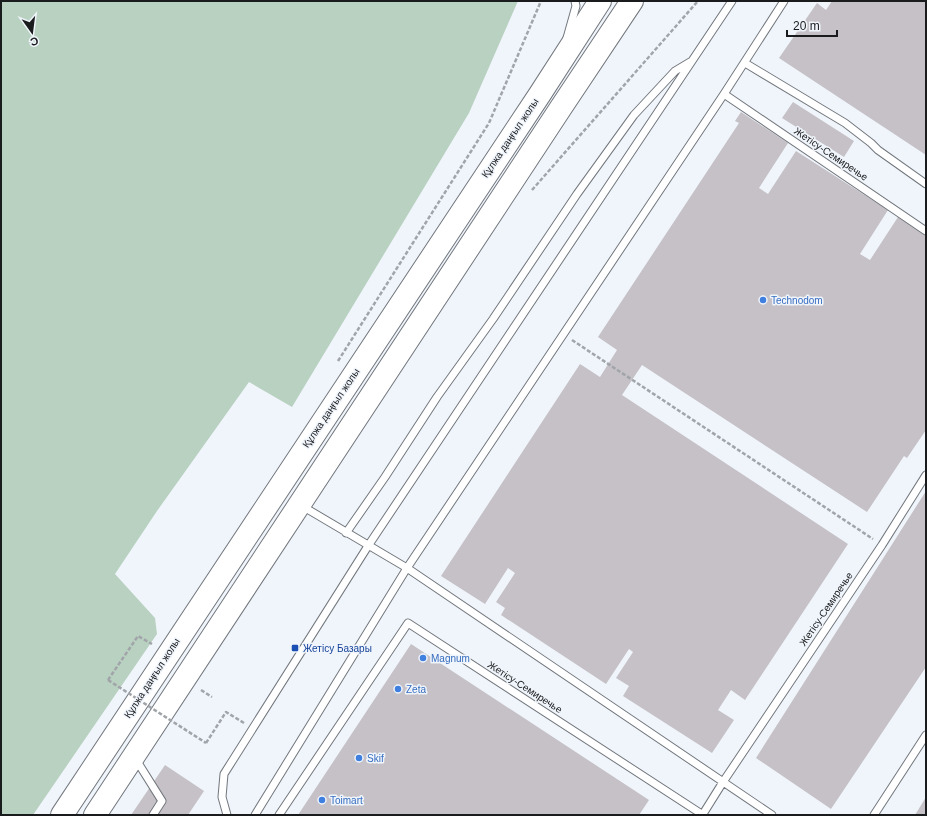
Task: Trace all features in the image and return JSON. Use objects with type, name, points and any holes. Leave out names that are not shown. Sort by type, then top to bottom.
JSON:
[{"type":"main road","name":"Құлжа даңғыл жолы","points":[[62,815],[540,94],[600,1]]},
{"type":"main road","points":[[95,815],[632,1]]},
{"type":"main road","points":[[562,106],[644,1]]},
{"type":"lane","points":[[540,94],[566,38],[576,6],[575,1]]},
{"type":"lane","points":[[227,815],[222,797],[224,774],[254,729],[368,546],[732,1]]},
{"type":"lane","points":[[255,815],[407,568],[724,94],[784,1]]},
{"type":"lane","points":[[346,533],[385,477],[437,397],[493,319],[577,194],[634,114],[674,71],[692,61]]},
{"type":"lane","points":[[744,62],[845,123],[878,150],[926,184]]},
{"type":"lane","name":"Жетісу-Семиречье","points":[[724,94],[926,231]]},
{"type":"lane","name":"Жетісу-Семиречье","points":[[279,815],[408,623],[703,815],[723,782],[882,545],[926,475]]},
{"type":"lane","points":[[300,505],[407,568],[772,815]]},
{"type":"lane","points":[[874,815],[926,735]]},
{"type":"lane","points":[[134,756],[162,801],[153,815]]},
{"type":"path","points":[[338,361],[489,123],[541,1]]},
{"type":"path","points":[[527,195],[698,1]]},
{"type":"path","points":[[564,334],[882,545]]},
{"type":"path","points":[[138,636],[108,680],[206,742],[226,712],[254,729]]},
{"type":"path","points":[[198,688],[212,696]]},
{"type":"path","points":[[173,726],[177,720]]},
{"type":"green space","points":[[1,1],[518,1],[469,113],[292,407],[249,382],[157,511],[115,574],[155,618],[157,634],[33,815],[1,815]]},
{"type":"building","points":[[832,1],[926,1],[926,155],[779,58],[817,3],[826,10]]},
{"type":"building","points":[[793,102],[854,141],[844,157],[782,118]]},
{"type":"building","points":[[741,112],[788,143],[759,188],[768,194],[796,151],[888,210],[860,254],[870,260],[898,217],[926,235],[926,430],[907,458],[904,456],[867,512],[642,365],[622,395],[848,544],[745,700],[731,690],[718,710],[734,720],[712,753],[623,696],[629,686],[616,678],[633,652],[629,649],[606,684],[501,615],[505,608],[496,602],[515,573],[508,568],[485,604],[441,576],[580,364],[600,377],[617,350],[598,337],[739,123],[735,121]]},
{"type":"building","points":[[926,491],[926,667],[831,809],[756,758]]},
{"type":"building","points":[[411,644],[649,800],[639,815],[298,815]]},
{"type":"building","points":[[165,765],[204,791],[188,815],[131,815]]},
{"type":"building","points":[[926,797],[926,815],[915,815]]},
{"type":"place","name":"Technodom","points":[[763,300]]},
{"type":"place","name":"Жетісу Базары","points":[[295,648]]},
{"type":"place","name":"Magnum","points":[[423,658]]},
{"type":"place","name":"Zeta","points":[[398,689]]},
{"type":"place","name":"Skif","points":[[359,758]]},
{"type":"place","name":"Toimart","points":[[322,800]]}]
